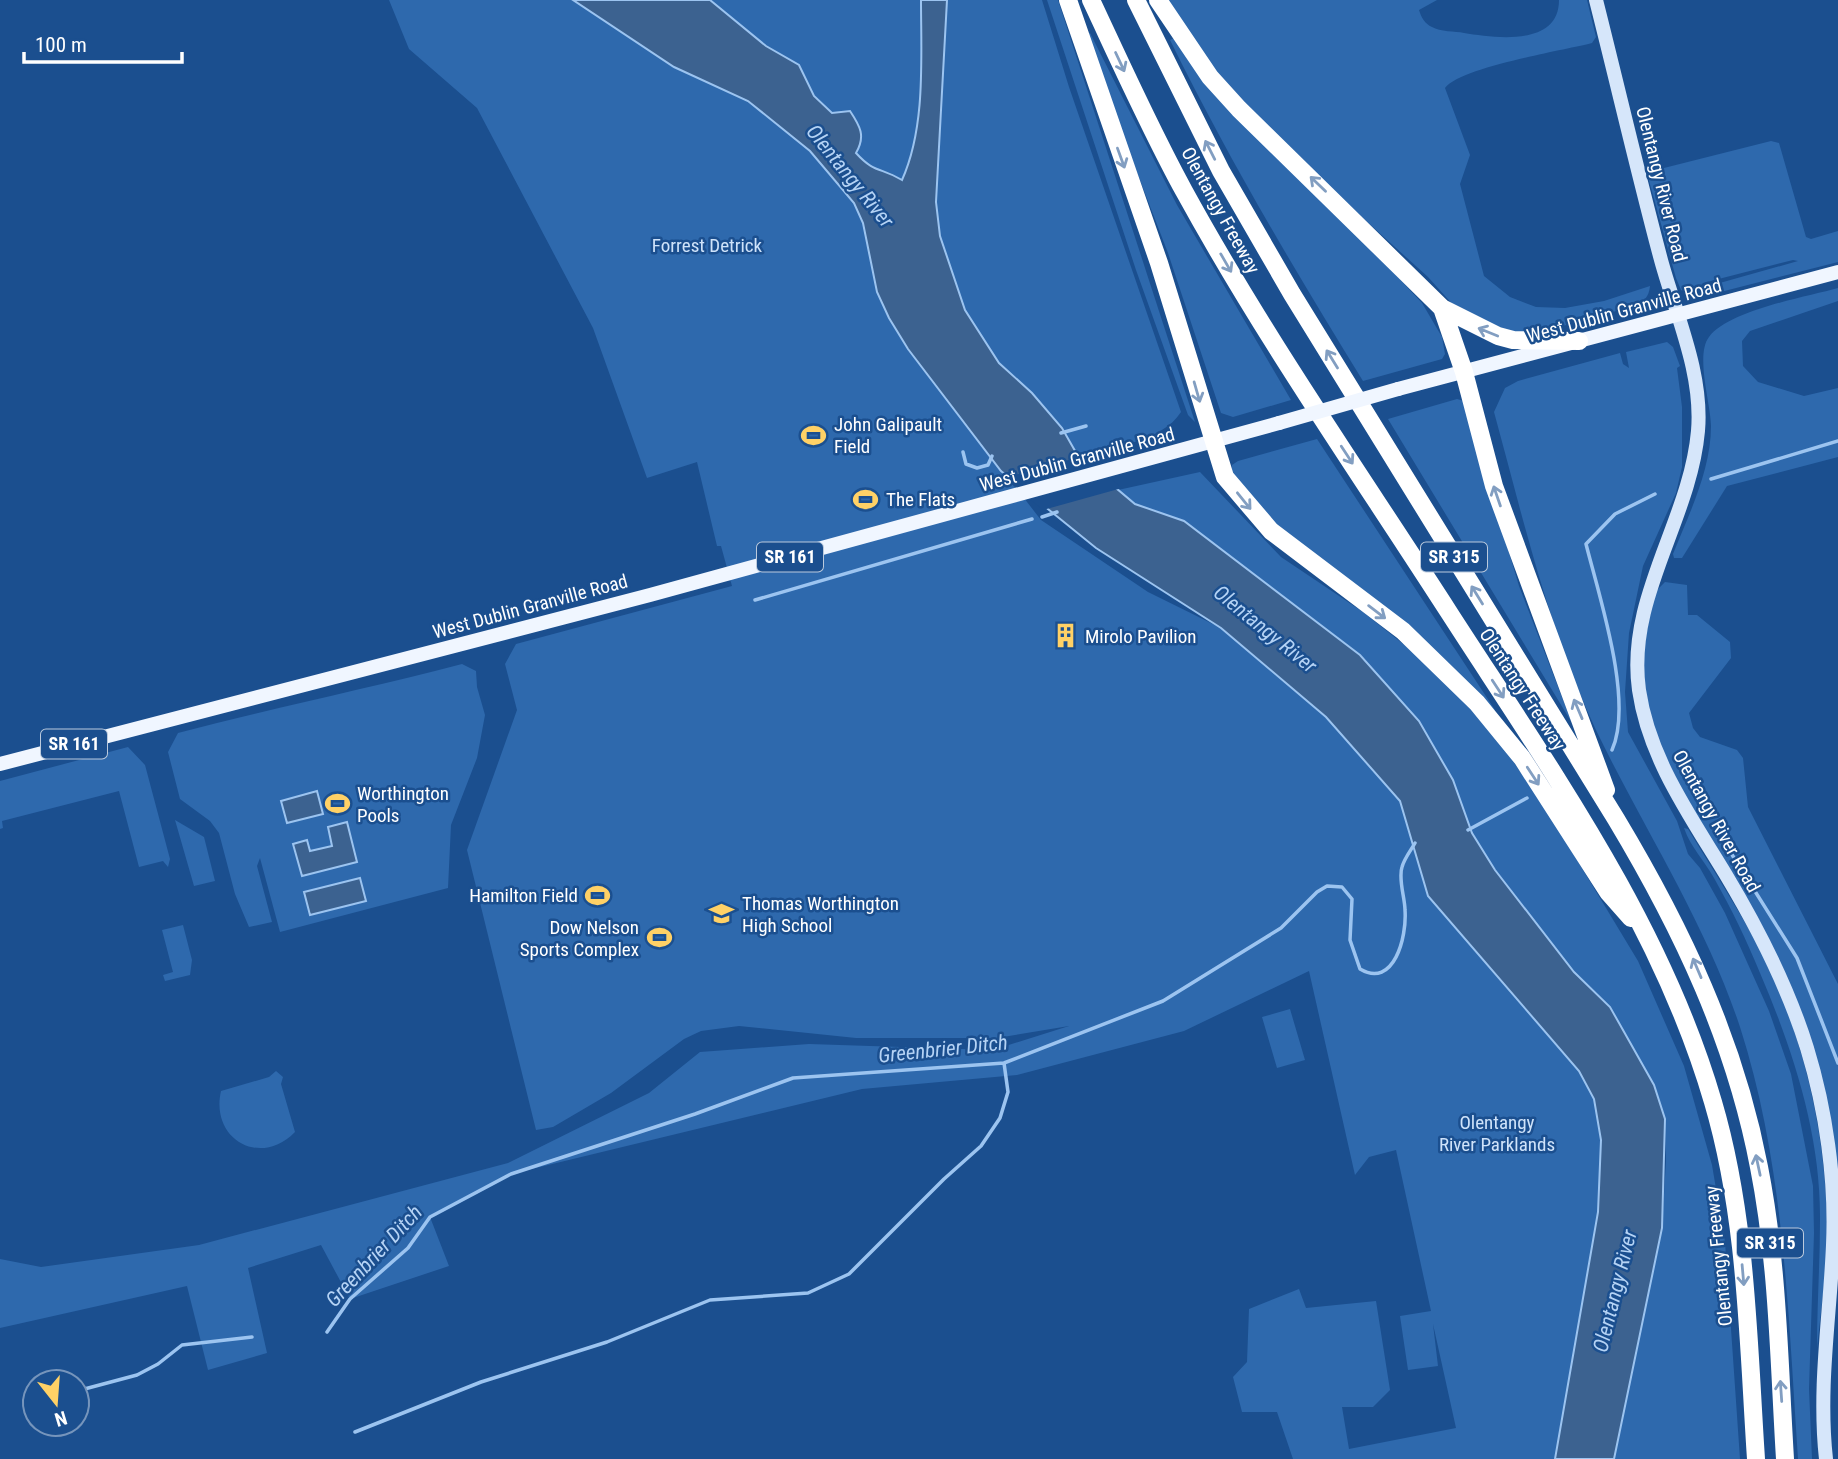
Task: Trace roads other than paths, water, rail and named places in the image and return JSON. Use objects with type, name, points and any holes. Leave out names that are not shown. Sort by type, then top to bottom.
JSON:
[{"type":"highway","points":[[1068,0],[1159,263],[1212,442],[1225,477],[1271,531],[1403,631],[1477,703],[1522,758],[1608,892],[1643,930]]},
{"type":"highway","name":"Olentangy Freeway","points":[[1091,0],[1184,191],[1257,316],[1595,842],[1643,930],[1694,1042],[1714,1104],[1731,1173],[1743,1269],[1756,1459]]},
{"type":"highway","name":"Olentangy Freeway","points":[[1136,0],[1221,172],[1292,294],[1616,819],[1658,890],[1691,956],[1722,1032],[1742,1096],[1759,1167],[1769,1229],[1785,1459]]},
{"type":"highway","points":[[1158,0],[1210,76],[1240,109],[1441,307],[1483,331],[1513,340],[1579,341]]},
{"type":"highway","points":[[1441,307],[1464,372],[1494,486],[1616,819]]},
{"type":"main road","name":"Olentangy River Road","points":[[1596,0],[1676,316],[1688,349],[1699,427],[1686,493],[1646,596],[1637,636],[1639,690],[1650,734],[1672,787],[1762,938],[1807,1049],[1823,1118],[1833,1195],[1833,1244],[1824,1364],[1826,1459]]},
{"type":"main road","name":"West Dublin Granville Road","points":[[0,764],[979,506],[1398,389],[1838,272]]},
{"type":"water","name":"Olentangy River","points":[[573,0],[710,0],[766,46],[799,65],[814,96],[832,113],[850,111],[861,136],[856,153],[873,167],[902,180],[910,159],[919,115],[921,0],[947,0],[936,202],[940,236],[965,310],[999,363],[1032,393],[1062,428],[1078,456],[1135,504],[1184,521],[1360,655],[1419,721],[1453,780],[1472,833],[1495,870],[1574,972],[1610,1007],[1654,1085],[1665,1119],[1662,1228],[1614,1459],[1555,1459],[1598,1212],[1601,1140],[1594,1099],[1579,1071],[1428,896],[1400,801],[1326,717],[1221,628],[1096,548],[1001,471],[908,349],[889,318],[877,292],[863,223],[854,203],[810,151],[748,101],[674,67]]},
{"type":"water","points":[[317,791],[323,814],[287,823],[281,801]]},
{"type":"water","points":[[347,822],[357,862],[302,876],[293,844],[307,840],[310,851],[332,846],[328,827]]},
{"type":"water","points":[[360,878],[366,901],[310,915],[304,892]]},
{"type":"waterway","points":[[1061,433],[1086,426]]},
{"type":"waterway","points":[[1711,479],[1838,441]]},
{"type":"waterway","points":[[963,452],[966,464],[977,468],[988,465],[992,456]]},
{"type":"waterway","points":[[1612,750],[1618,729],[1617,677],[1606,619],[1586,544],[1615,514],[1655,494]]},
{"type":"waterway","points":[[1042,517],[1057,512]]},
{"type":"waterway","points":[[755,600],[1032,519]]},
{"type":"waterway","points":[[1468,830],[1527,798]]},
{"type":"waterway","points":[[1719,834],[1797,958],[1838,1063]]},
{"type":"waterway","name":"Greenbrier Ditch","points":[[327,1332],[350,1299],[408,1248],[430,1217],[511,1174],[695,1114],[793,1078],[1004,1063],[1163,1001],[1281,928],[1317,892],[1327,886],[1342,887],[1352,899],[1350,940],[1360,969],[1372,973],[1382,972],[1390,966],[1401,946],[1405,921],[1401,872],[1415,843]]},
{"type":"waterway","points":[[355,1432],[481,1382],[607,1342],[710,1300],[808,1293],[849,1274],[981,1146],[1000,1118],[1008,1092],[1004,1063]]},
{"type":"waterway","points":[[91,1387],[137,1375],[158,1364],[182,1345],[252,1337]]},
{"type":"place","name":"John Galipault Field","points":[[814,435]]},
{"type":"place","name":"The Flats","points":[[866,499]]},
{"type":"place","name":"Mirolo Pavilion","points":[[1065,636]]},
{"type":"place","name":"Worthington Pools","points":[[337,804]]},
{"type":"place","name":"Hamilton Field","points":[[598,895]]},
{"type":"place","name":"Thomas Worthington High School","points":[[722,914]]},
{"type":"place","name":"Dow Nelson Sports Complex","points":[[659,938]]},
{"type":"park label","name":"Forrest Detrick","points":[[707,245]]},
{"type":"park label","name":"Olentangy River Parklands","points":[[1497,1133]]}]
